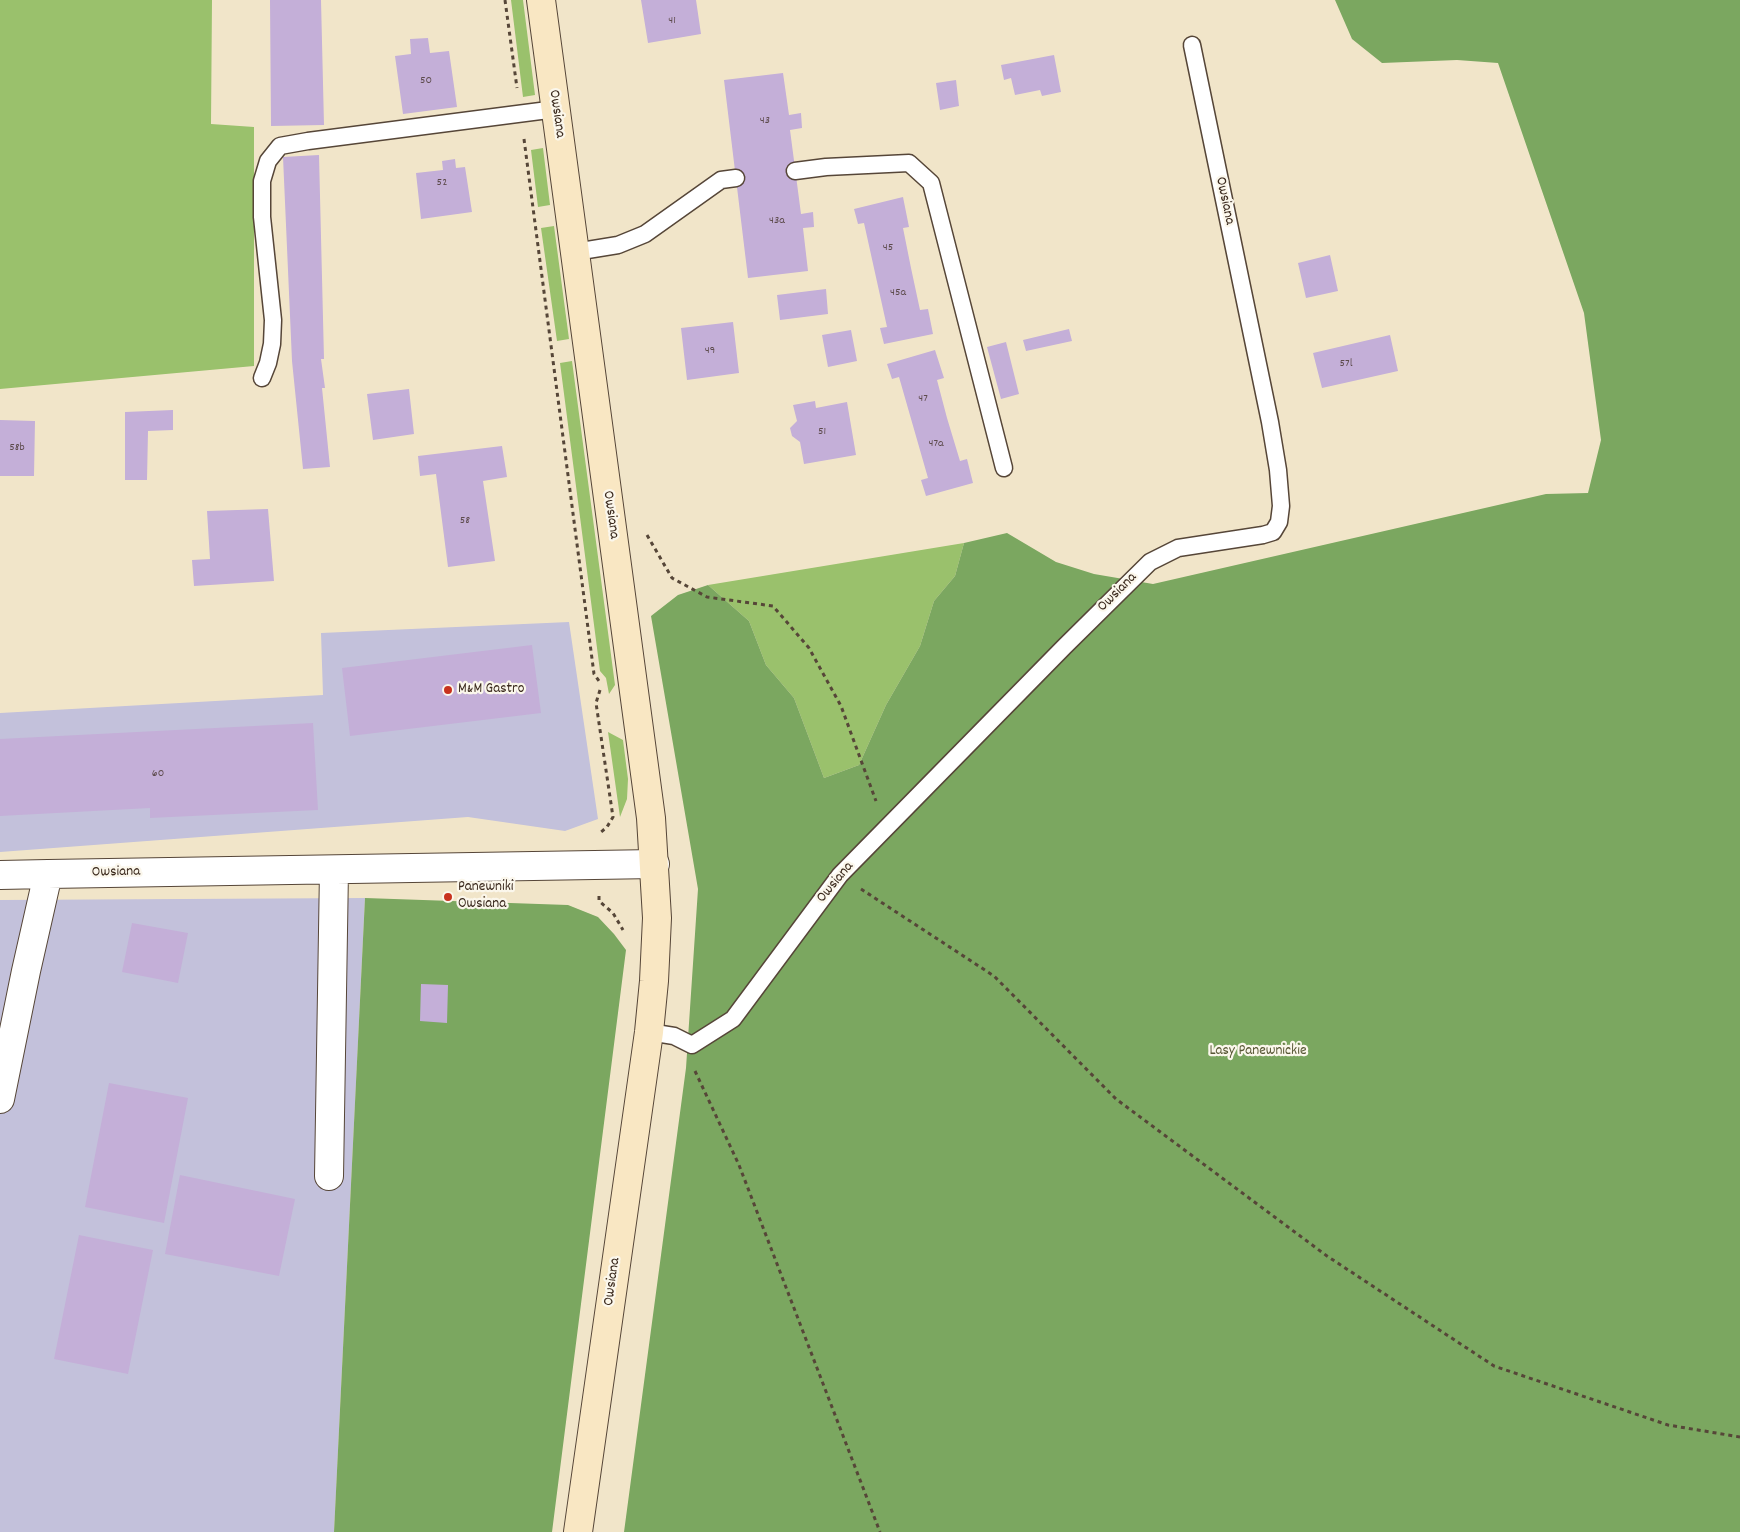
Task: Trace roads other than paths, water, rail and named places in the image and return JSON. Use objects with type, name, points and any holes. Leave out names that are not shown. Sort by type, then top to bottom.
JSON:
[{"type":"street","name":"Owsiana","points":[[541,0],[650,808],[655,864],[656,936],[654,981],[578,1532]]},
{"type":"street","name":"Owsiana","points":[[0,875],[655,864]]},
{"type":"street","points":[[329,1176],[334,870]]},
{"type":"street","points":[[0,1099],[48,874]]},
{"type":"lane","name":"Owsiana","points":[[648,1032],[674,1036],[692,1045],[733,1019],[840,875],[1150,562],[1178,548],[1273,532],[1280,522],[1281,506],[1278,470],[1270,422],[1192,45]]},
{"type":"lane","points":[[262,378],[268,363],[272,344],[273,320],[262,217],[262,181],[268,161],[280,146],[556,109]]},
{"type":"lane","points":[[796,170],[826,166],[909,163],[931,183],[1004,468]]},
{"type":"lane","points":[[575,252],[618,245],[645,234],[721,180],[736,178]]},
{"type":"place","name":"M&M Gastro","points":[[448,690]]},
{"type":"place","name":"Panewniki Owsiana","points":[[448,897]]},
{"type":"park label","name":"Lasy Panewnickie","points":[[1258,1052]]}]
